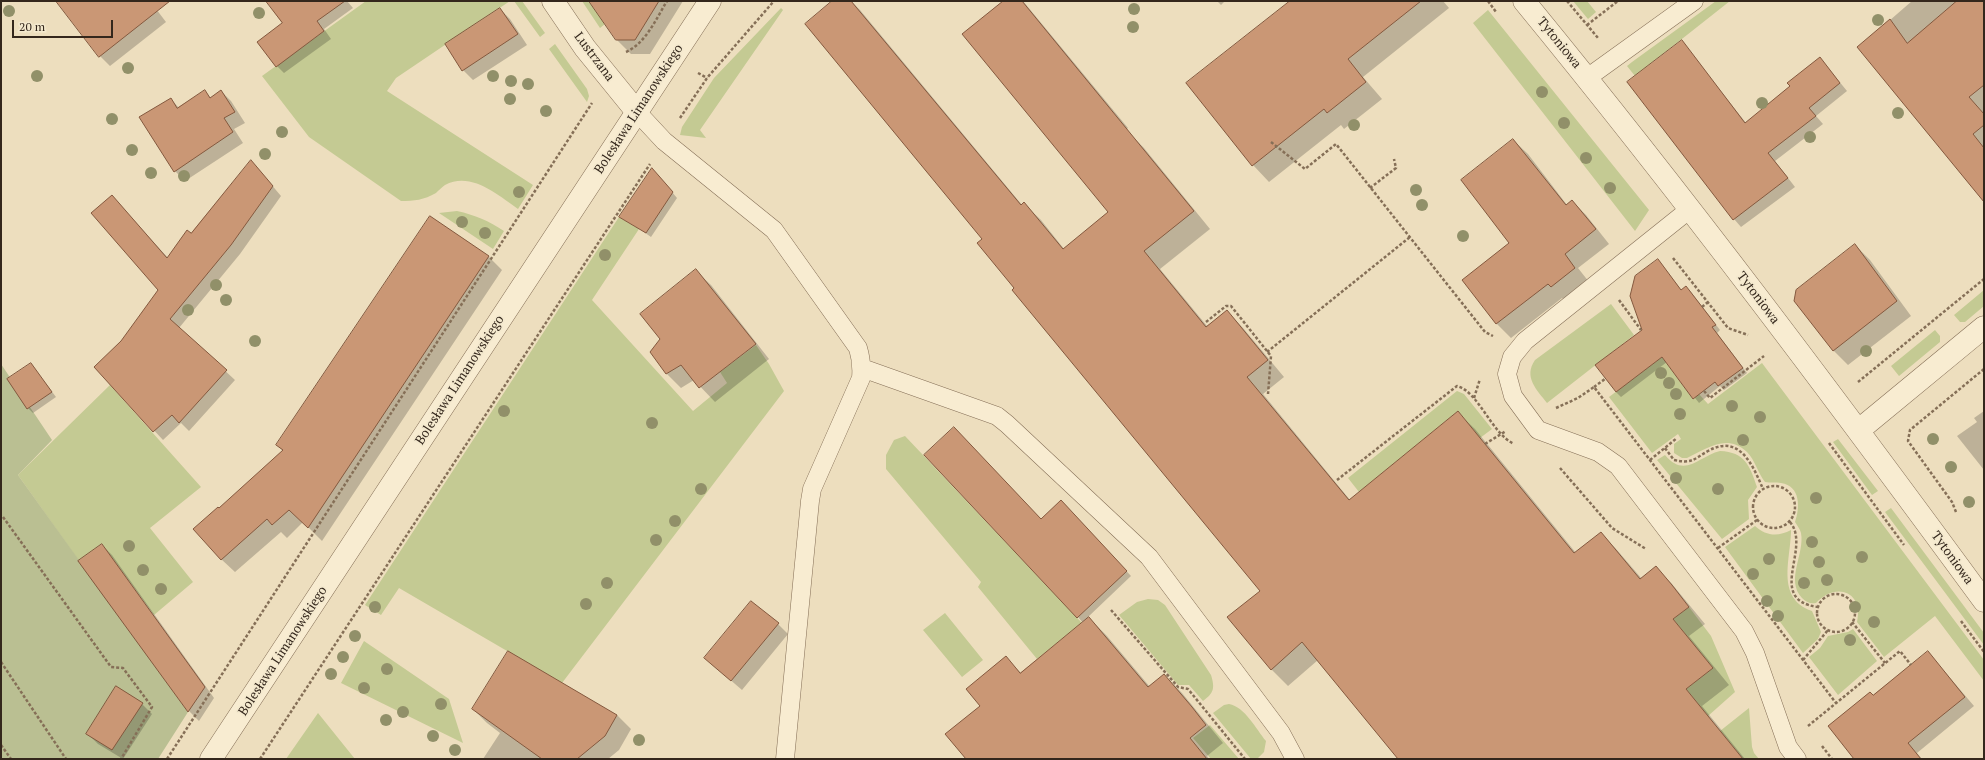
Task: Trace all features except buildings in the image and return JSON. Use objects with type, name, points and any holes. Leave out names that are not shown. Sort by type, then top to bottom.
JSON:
[{"type":"street","name":"Lustrzana","points":[[553,1],[594,59],[637,112]]},
{"type":"street","name":"Bolesława Limanowskiego","points":[[211,759],[710,1]]},
{"type":"street","name":"Tytoniowa","points":[[1524,1],[1587,78],[1690,209],[1859,430],[1984,601]]},
{"type":"street","points":[[1859,430],[1984,327]]},
{"type":"lane","points":[[1587,78],[1694,1]]},
{"type":"lane","points":[[637,112],[664,141],[774,230],[858,348],[862,368],[861,378],[812,489],[807,518],[787,757]]},
{"type":"lane","points":[[1690,209],[1520,345],[1508,365],[1507,374],[1513,396],[1538,430],[1598,452],[1618,466],[1740,625],[1755,653],[1788,747],[1797,759]]},
{"type":"lane","points":[[862,368],[997,416],[1007,424],[1149,557],[1281,732],[1295,759]]},
{"type":"path","points":[[260,759],[664,141],[707,78],[774,1]]},
{"type":"path","points":[[1488,1],[1498,13]]},
{"type":"path","points":[[1567,1],[1614,59]]},
{"type":"path","points":[[1587,25],[1618,1]]},
{"type":"path","points":[[167,759],[588,111]]},
{"type":"path","points":[[1271,142],[1305,169],[1336,144],[1485,332],[1494,337],[1499,336]]},
{"type":"path","points":[[1370,188],[1396,168],[1394,159]]},
{"type":"path","points":[[1662,232],[1674,261],[1728,328],[1748,335],[1752,340]]},
{"type":"path","points":[[1267,352],[1410,237]]},
{"type":"path","points":[[1836,400],[1984,280]]},
{"type":"path","points":[[1702,307],[1708,302]]},
{"type":"path","points":[[1206,322],[1226,306],[1231,306],[1271,356],[1268,394]]},
{"type":"path","points":[[1760,351],[1768,362]]},
{"type":"path","points":[[1704,391],[1710,398],[1764,356]]},
{"type":"path","points":[[1957,515],[1952,502],[1908,441],[1910,430],[1984,369]]},
{"type":"path","points":[[1594,387],[1605,379]]},
{"type":"path","points":[[1337,480],[1457,386],[1462,388],[1474,398],[1504,438],[1519,446]]},
{"type":"path","points":[[1824,437],[1908,550]]},
{"type":"path","points":[[1650,460],[1677,438]]},
{"type":"path","points":[[1665,448],[1674,460],[1687,462],[1718,447],[1735,448],[1742,451],[1748,458],[1763,489]]},
{"type":"path","points":[[1558,466],[1612,528],[1648,550]]},
{"type":"path","points":[[1774,486],[1781,487],[1792,495],[1796,508],[1790,522],[1785,526],[1771,529],[1764,526],[1757,520],[1752,510],[1753,502],[1756,496],[1763,489],[1774,486]]},
{"type":"path","points":[[3,518],[111,667],[123,668],[152,707],[121,759]]},
{"type":"path","points":[[1718,548],[1757,520]]},
{"type":"path","points":[[1790,522],[1796,531],[1792,588],[1798,599],[1803,603],[1818,607]]},
{"type":"path","points":[[1833,594],[1846,597],[1854,609],[1852,622],[1842,631],[1835,632],[1828,630],[1818,621],[1818,607],[1827,597],[1833,594]]},
{"type":"path","points":[[1112,610],[1178,687],[1188,689],[1245,759]]},
{"type":"path","points":[[1960,620],[1984,652]]},
{"type":"path","points":[[1852,622],[1885,663]]},
{"type":"path","points":[[1803,660],[1828,630]]},
{"type":"path","points":[[1809,730],[1809,724],[1900,651],[1911,665]]},
{"type":"path","points":[[1,662],[66,759]]},
{"type":"path","points":[[1818,741],[1832,759]]},
{"type":"path","points":[[1,745],[11,759]]},
{"type":"green space","points":[[366,1],[510,1],[396,78],[387,91],[533,185],[518,209],[484,186],[465,181],[455,181],[445,185],[436,193],[423,199],[401,201],[309,137],[262,76]]},
{"type":"green space","points":[[514,1],[522,1],[545,33],[540,37]]},
{"type":"green space","points":[[582,1],[589,1],[605,24],[600,28]]},
{"type":"green space","points":[[1573,1],[1587,1],[1596,12],[1588,19]]},
{"type":"green space","points":[[1716,1],[1730,1],[1635,76],[1627,66]]},
{"type":"green space","points":[[781,8],[783,10],[700,130],[706,138],[680,135],[682,127],[714,78]]},
{"type":"green space","points":[[1488,10],[1649,210],[1635,231],[1473,23]]},
{"type":"green space","points":[[555,44],[587,89],[589,96],[587,102],[549,49]]},
{"type":"green space","points":[[457,211],[482,219],[504,231],[493,249],[439,213]]},
{"type":"green space","points":[[619,217],[639,229],[592,300],[693,411],[727,383],[720,372],[756,345],[769,364],[784,391],[562,683],[399,588],[381,615],[365,605]]},
{"type":"green space","points":[[1984,290],[1984,306],[1965,322],[1960,322],[1954,315]]},
{"type":"green space","points":[[1611,304],[1634,335],[1547,403],[1531,378],[1530,372],[1535,360]]},
{"type":"green space","points":[[1935,330],[1940,336],[1940,342],[1899,376],[1891,366]]},
{"type":"green space","points":[[1662,357],[1693,399],[1699,394],[1708,404],[1762,363],[1984,660],[1984,681],[1935,616],[1884,657],[1857,622],[1858,612],[1856,603],[1847,593],[1840,591],[1832,592],[1824,596],[1816,603],[1805,601],[1797,591],[1795,583],[1801,541],[1801,532],[1795,522],[1798,510],[1796,493],[1788,485],[1765,482],[1750,455],[1739,446],[1724,443],[1717,444],[1687,458],[1682,458],[1674,453],[1674,444],[1681,439],[1678,434],[1652,453],[1609,397]]},
{"type":"green space","points":[[1,364],[52,440],[18,475],[188,712],[158,759],[1,759]]},
{"type":"green space","points":[[110,385],[201,487],[150,528],[193,582],[154,615],[102,544],[79,561],[18,475]]},
{"type":"green space","points":[[1457,391],[1464,394],[1492,429],[1480,438],[1458,411],[1359,492],[1348,478]]},
{"type":"green space","points":[[905,436],[1082,623],[1037,659],[978,587],[981,582],[886,469],[886,455],[894,440]]},
{"type":"green space","points":[[1838,439],[1878,491],[1872,495],[1833,442]]},
{"type":"green space","points":[[1720,451],[1735,454],[1741,457],[1749,467],[1757,487],[1748,500],[1749,519],[1722,539],[1657,460],[1665,455],[1672,462],[1686,466]]},
{"type":"green space","points":[[1891,508],[1984,633],[1984,645],[1885,512]]},
{"type":"green space","points":[[1755,526],[1768,534],[1781,534],[1791,530],[1788,565],[1789,587],[1793,597],[1800,605],[1812,611],[1821,632],[1818,639],[1803,653],[1725,547]]},
{"type":"green space","points":[[1148,599],[1158,600],[1165,605],[1211,675],[1213,690],[1203,701],[1189,685],[1178,685],[1119,615],[1137,602]]},
{"type":"green space","points":[[1689,607],[1711,636],[1735,692],[1708,716],[1686,689],[1713,668],[1673,619]]},
{"type":"green space","points":[[945,613],[983,660],[962,677],[923,630]]},
{"type":"green space","points":[[1853,629],[1877,661],[1838,695],[1809,657],[1820,648],[1828,636],[1848,632]]},
{"type":"green space","points":[[364,641],[449,699],[463,743],[341,683]]},
{"type":"green space","points":[[1229,704],[1240,709],[1250,719],[1266,741],[1264,752],[1257,759],[1251,759],[1213,713],[1224,705]]},
{"type":"green space","points":[[1749,708],[1752,747],[1754,753],[1759,759],[1743,759],[1720,731]]},
{"type":"green space","points":[[318,713],[355,759],[286,759]]},
{"type":"green space","points":[[1210,725],[1239,759],[1211,759],[1193,738]]}]
